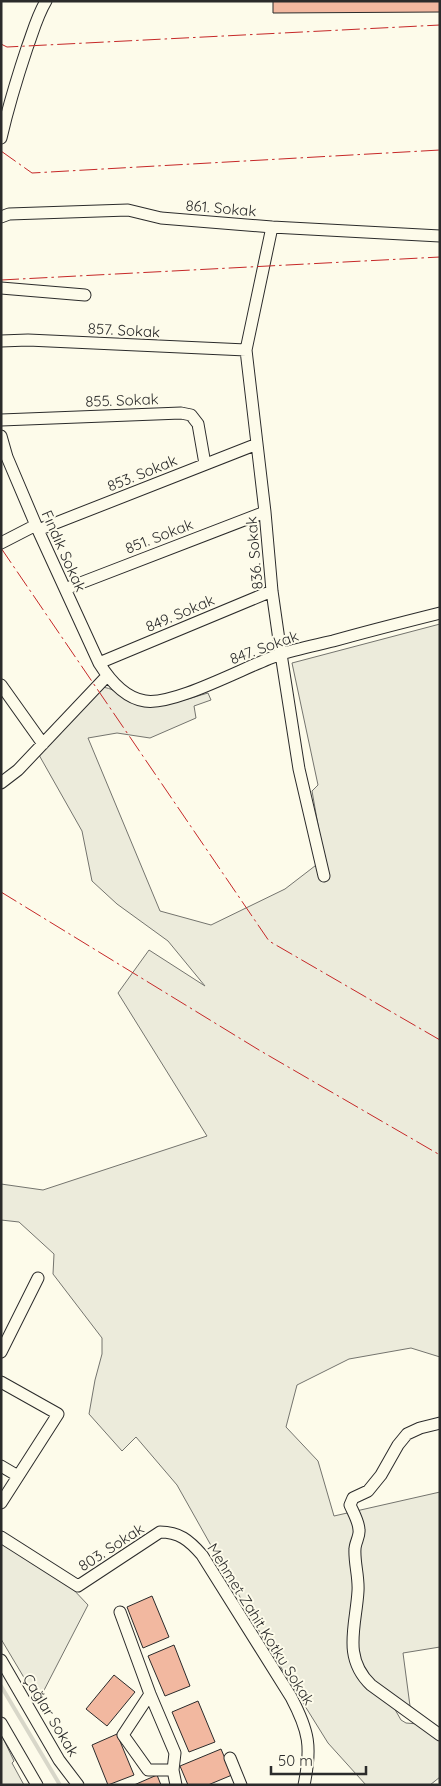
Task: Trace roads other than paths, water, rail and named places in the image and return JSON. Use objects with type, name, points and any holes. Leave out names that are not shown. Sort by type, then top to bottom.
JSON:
[{"type":"street","points":[[1,138],[22,63],[39,13],[46,1]]},
{"type":"street","name":"861. Sokak","points":[[1,217],[9,214],[128,210],[161,218],[272,227],[440,236]]},
{"type":"street","name":"836. Sokak","points":[[272,227],[246,350],[265,512],[272,591],[281,654],[299,768],[324,876]]},
{"type":"street","points":[[1,288],[85,295]]},
{"type":"street","name":"857. Sokak","points":[[1,341],[28,340],[246,350]]},
{"type":"street","name":"855. Sokak","points":[[1,420],[181,413],[191,415],[198,424],[205,464]]},
{"type":"street","name":"Fındık Sokak","points":[[1,436],[7,457],[37,527],[107,676]]},
{"type":"street","name":"853. Sokak","points":[[1,543],[37,527],[257,444]]},
{"type":"street","name":"851. Sokak","points":[[65,588],[265,512]]},
{"type":"street","name":"849. Sokak","points":[[100,663],[272,591]]},
{"type":"street","name":"847. Sokak","points":[[107,676],[117,687],[134,698],[145,701],[161,701],[186,693],[281,654],[440,613]]},
{"type":"street","points":[[1,783],[18,770],[107,676]]},
{"type":"street","points":[[1,686],[43,744]]},
{"type":"street","points":[[1,1352],[38,1278]]},
{"type":"street","points":[[1,1382],[58,1414],[1,1503]]},
{"type":"street","points":[[440,1423],[420,1428],[407,1434],[398,1445],[382,1475],[368,1491],[353,1498],[350,1505],[359,1530],[354,1549],[358,1590],[353,1624],[353,1645],[357,1667],[371,1685],[440,1735]]},
{"type":"street","points":[[1,1466],[18,1476]]},
{"type":"street","name":"803. Sokak","points":[[1,1537],[78,1586],[160,1532]]},
{"type":"street","name":"Mehmet Zahit Kotku Sokak","points":[[160,1532],[180,1535],[191,1542],[202,1555],[291,1697],[307,1732],[309,1753],[304,1785]]},
{"type":"street","points":[[120,1612],[150,1694],[175,1753],[173,1770],[176,1785]]},
{"type":"street","name":"Çağlar Sokak","points":[[1,1660],[59,1760],[78,1785]]},
{"type":"street","points":[[150,1694],[123,1735],[148,1770],[173,1770]]},
{"type":"street","points":[[1,1723],[37,1785]]},
{"type":"street","points":[[230,1758],[241,1785]]},
{"type":"waterway","points":[[1,1686],[60,1785]]}]
